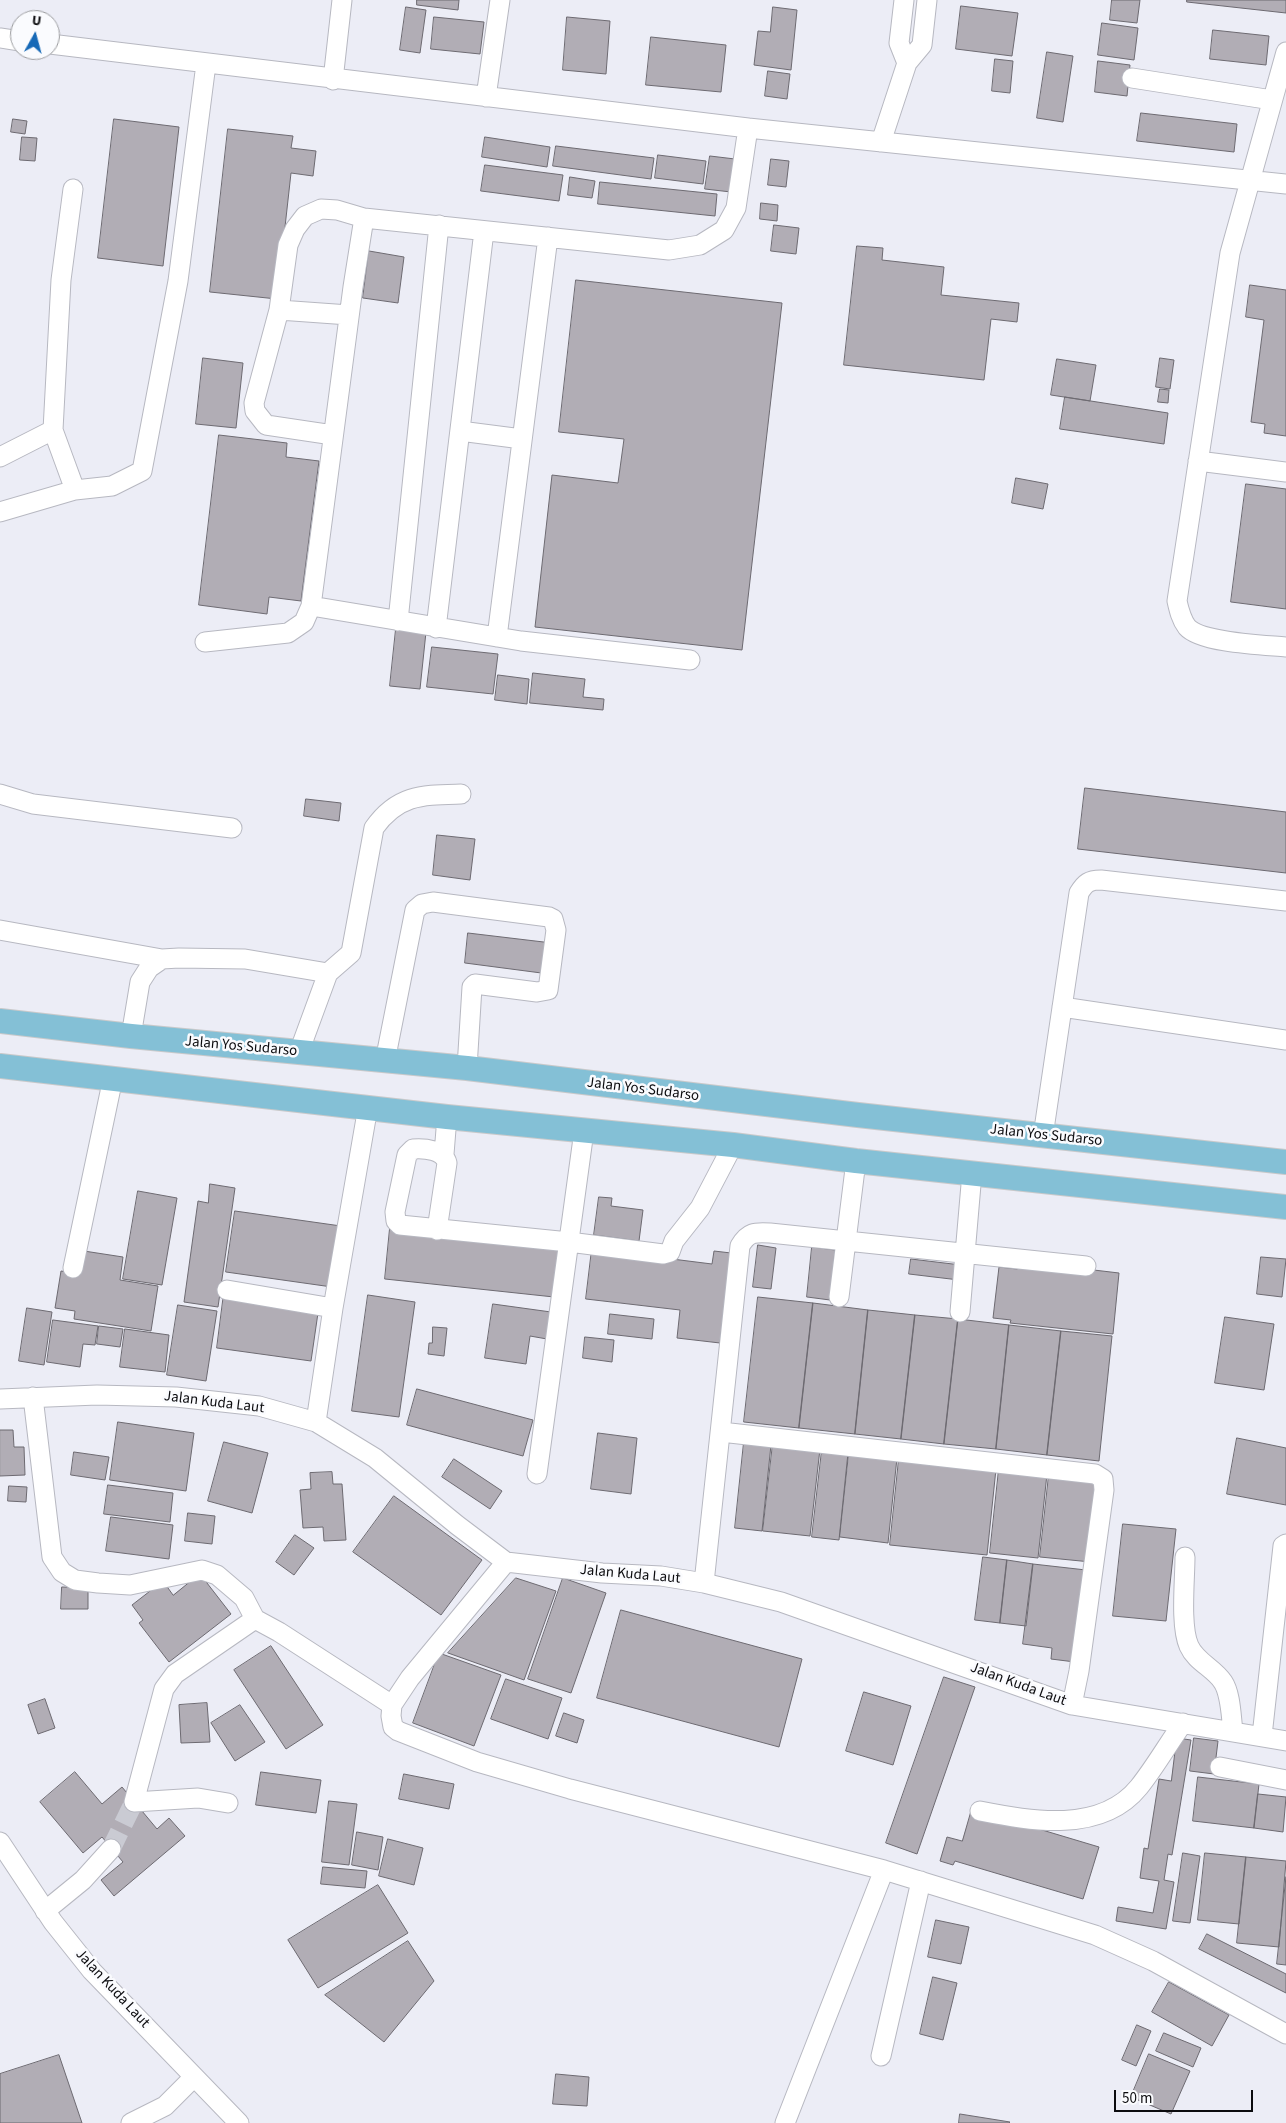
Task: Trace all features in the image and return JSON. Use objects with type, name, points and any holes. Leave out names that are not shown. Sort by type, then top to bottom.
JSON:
[{"type":"main road","name":"Jalan Yos Sudarso","points":[[0,1021],[131,1036],[467,1068],[1043,1136],[1286,1162]]},
{"type":"main road","points":[[0,1066],[447,1117],[733,1145],[856,1161],[1286,1207]]},
{"type":"street","points":[[333,80],[342,0]]},
{"type":"street","points":[[486,97],[500,0]]},
{"type":"street","points":[[904,0],[899,43],[907,63]]},
{"type":"street","points":[[881,142],[907,63],[922,45],[927,0]]},
{"type":"street","points":[[60,45],[333,80],[748,128],[1286,184]]},
{"type":"street","points":[[1286,52],[1230,253],[1177,601],[1180,615],[1188,628],[1199,635],[1222,641],[1286,647]]},
{"type":"street","points":[[0,512],[75,490],[112,486],[142,471],[178,281],[206,64]]},
{"type":"street","points":[[1132,78],[1272,100]]},
{"type":"street","points":[[333,435],[266,425],[255,411],[254,403],[279,310],[288,245],[294,229],[305,216],[322,209],[337,210],[364,218],[668,250],[700,245],[724,230],[736,208],[748,128]]},
{"type":"street","points":[[73,189],[61,280],[53,430],[75,490]]},
{"type":"street","points":[[205,642],[288,632],[304,622],[311,606],[349,315],[364,218]]},
{"type":"street","points":[[398,621],[439,225]]},
{"type":"street","points":[[436,628],[484,231]]},
{"type":"street","points":[[497,637],[548,237]]},
{"type":"street","points":[[279,310],[349,315]]},
{"type":"street","points":[[0,458],[53,430]]},
{"type":"street","points":[[460,432],[522,439]]},
{"type":"street","points":[[1198,461],[1286,472]]},
{"type":"street","points":[[311,606],[497,637],[690,660]]},
{"type":"street","points":[[0,794],[33,804],[232,828]]},
{"type":"street","points":[[299,1052],[328,973],[351,953],[374,828],[384,813],[406,800],[430,795],[462,794]]},
{"type":"street","points":[[1043,1136],[1079,893],[1084,884],[1092,880],[1286,901]]},
{"type":"street","points":[[385,1061],[415,910],[422,904],[433,902],[553,919],[556,930],[548,990],[537,992],[475,984],[472,987],[467,1068]]},
{"type":"street","points":[[0,930],[162,959],[245,960],[328,973]]},
{"type":"street","points":[[131,1036],[140,982],[149,968],[162,959]]},
{"type":"street","points":[[1062,1008],[1286,1040]]},
{"type":"street","points":[[73,1268],[113,1078]]},
{"type":"street","points":[[316,1422],[333,1308],[368,1107]]},
{"type":"street","points":[[437,1230],[447,1164],[444,1154],[447,1117]]},
{"type":"street","points":[[537,1474],[584,1130]]},
{"type":"street","points":[[444,1154],[415,1149],[407,1155],[395,1212],[396,1221],[400,1225],[569,1242],[663,1254],[670,1252],[674,1241],[700,1208],[733,1145]]},
{"type":"street","points":[[839,1297],[856,1161]]},
{"type":"street","points":[[960,1312],[972,1174]]},
{"type":"street","points":[[704,1583],[740,1246],[746,1236],[754,1232],[770,1233],[965,1255],[1086,1266]]},
{"type":"street","points":[[227,1290],[333,1308]]},
{"type":"street","name":"Jalan Kuda Laut","points":[[0,1399],[97,1395],[176,1396],[260,1406],[316,1422],[375,1458],[506,1562],[602,1573],[661,1576],[704,1583],[780,1602],[1072,1705],[1286,1741]]},
{"type":"street","points":[[33,1397],[52,1557],[62,1572],[75,1580],[130,1585],[202,1570],[217,1575],[244,1598],[255,1619],[279,1632],[392,1705]]},
{"type":"street","points":[[720,1432],[1095,1474],[1103,1479],[1104,1490],[1079,1671],[1072,1705]]},
{"type":"street","points":[[1262,1736],[1283,1546],[1286,1544]]},
{"type":"street","points":[[1185,1558],[1185,1635],[1189,1648],[1225,1684],[1233,1731]]},
{"type":"street","points":[[506,1562],[410,1678],[392,1705],[393,1727],[398,1731],[477,1762],[570,1789],[884,1870],[1095,1935],[1154,1961],[1286,2034]]},
{"type":"street","points":[[228,1803],[198,1798],[134,1802],[164,1690],[169,1681],[175,1674],[255,1619]]},
{"type":"street","points":[[980,1811],[1027,1820],[1071,1821],[1097,1814],[1119,1804],[1138,1788],[1183,1723]]},
{"type":"street","points":[[1220,1767],[1286,1780]]},
{"type":"street","name":"Jalan Kuda Laut","points":[[0,1842],[45,1911],[92,1971],[239,2123]]},
{"type":"street","points":[[45,1911],[83,1880],[112,1849]]},
{"type":"street","points":[[786,2123],[884,1870]]},
{"type":"street","points":[[881,2056],[921,1881]]},
{"type":"street","points":[[131,2123],[165,2106],[194,2077]]},
{"type":"building","points":[[417,0],[459,0],[458,10],[417,5]]},
{"type":"building","points":[[1112,0],[1140,0],[1137,23],[1110,20]]},
{"type":"building","points":[[1187,0],[1286,0],[1286,13],[1187,2]]},
{"type":"building","points":[[961,6],[1018,13],[1012,56],[956,49]]},
{"type":"building","points":[[406,7],[426,10],[420,53],[400,50]]},
{"type":"building","points":[[773,7],[797,10],[791,70],[754,65],[758,31],[770,32]]},
{"type":"building","points":[[434,17],[484,22],[480,54],[431,49]]},
{"type":"building","points":[[567,17],[610,21],[606,74],[563,70]]},
{"type":"building","points":[[1102,23],[1138,28],[1134,60],[1098,55]]},
{"type":"building","points":[[1213,30],[1269,36],[1266,65],[1210,59]]},
{"type":"building","points":[[651,37],[726,45],[721,92],[646,85]]},
{"type":"building","points":[[1047,52],[1073,56],[1063,122],[1037,118]]},
{"type":"building","points":[[995,59],[1013,61],[1010,93],[992,91]]},
{"type":"building","points":[[1098,61],[1130,65],[1127,96],[1095,92]]},
{"type":"building","points":[[768,71],[790,74],[787,99],[765,96]]},
{"type":"building","points":[[1141,113],[1237,124],[1234,152],[1137,141]]},
{"type":"building","points":[[13,119],[27,121],[25,134],[11,132]]},
{"type":"building","points":[[114,119],[179,127],[163,266],[98,258]]},
{"type":"building","points":[[228,129],[293,136],[291,148],[316,151],[313,176],[291,173],[277,299],[210,292]]},
{"type":"building","points":[[22,137],[37,138],[35,161],[20,160]]},
{"type":"building","points":[[485,137],[550,147],[547,167],[482,157]]},
{"type":"building","points":[[556,146],[654,158],[651,179],[553,166]]},
{"type":"building","points":[[658,155],[706,161],[703,184],[655,178]]},
{"type":"building","points":[[710,156],[735,159],[731,192],[705,189]]},
{"type":"building","points":[[771,159],[789,161],[786,187],[768,185]]},
{"type":"building","points":[[485,165],[563,175],[559,201],[481,191]]},
{"type":"building","points":[[570,177],[595,181],[592,198],[568,195]]},
{"type":"building","points":[[600,182],[717,194],[715,216],[598,204]]},
{"type":"building","points":[[761,203],[778,205],[777,221],[760,219]]},
{"type":"building","points":[[774,225],[799,228],[796,254],[771,251]]},
{"type":"building","points":[[857,246],[883,248],[882,260],[944,267],[941,295],[1019,303],[1017,322],[991,319],[984,380],[844,365]]},
{"type":"building","points":[[369,251],[404,257],[398,303],[363,298]]},
{"type":"building","points":[[576,280],[782,303],[742,650],[535,627],[552,475],[618,483],[624,439],[559,432]]},
{"type":"building","points":[[1250,285],[1286,290],[1286,436],[1264,433],[1265,424],[1251,422],[1264,320],[1246,317]]},
{"type":"building","points":[[203,358],[243,363],[236,428],[196,424]]},
{"type":"building","points":[[1160,358],[1174,360],[1170,389],[1156,387]]},
{"type":"building","points":[[1057,359],[1096,365],[1090,401],[1051,395]]},
{"type":"building","points":[[1160,389],[1169,390],[1168,403],[1158,402]]},
{"type":"building","points":[[1065,397],[1168,413],[1164,444],[1060,429]]},
{"type":"building","points":[[219,435],[287,443],[286,457],[319,461],[301,601],[269,597],[267,614],[199,605]]},
{"type":"building","points":[[1016,478],[1048,484],[1043,509],[1012,503]]},
{"type":"building","points":[[1246,484],[1286,489],[1286,609],[1231,602]]},
{"type":"building","points":[[396,629],[426,632],[420,689],[390,686]]},
{"type":"building","points":[[432,647],[498,654],[493,694],[427,687]]},
{"type":"building","points":[[533,673],[585,679],[583,697],[604,699],[603,710],[530,703]]},
{"type":"building","points":[[498,675],[529,679],[527,704],[495,700]]},
{"type":"building","points":[[1085,788],[1286,812],[1286,873],[1078,849]]},
{"type":"building","points":[[306,799],[341,803],[339,821],[304,816]]},
{"type":"building","points":[[437,835],[475,839],[470,880],[433,875]]},
{"type":"building","points":[[468,933],[552,943],[549,974],[465,963]]},
{"type":"building","points":[[210,1184],[235,1188],[218,1307],[184,1302],[198,1201],[208,1203]]},
{"type":"building","points":[[138,1191],[177,1198],[162,1285],[123,1279]]},
{"type":"building","points":[[599,1197],[612,1198],[611,1206],[643,1210],[639,1241],[594,1235]]},
{"type":"building","points":[[235,1211],[341,1226],[332,1287],[226,1272]]},
{"type":"building","points":[[390,1228],[559,1246],[554,1297],[385,1279]]},
{"type":"building","points":[[758,1245],[776,1248],[771,1289],[753,1287]]},
{"type":"building","points":[[812,1247],[835,1250],[830,1300],[807,1297]]},
{"type":"building","points":[[592,1249],[712,1264],[714,1251],[731,1253],[720,1343],[677,1338],[680,1310],[586,1299]]},
{"type":"building","points":[[84,1251],[123,1257],[120,1280],[158,1286],[151,1331],[74,1319],[75,1311],[55,1308],[61,1271],[80,1274]]},
{"type":"building","points":[[1261,1257],[1286,1259],[1282,1297],[1257,1294]]},
{"type":"building","points":[[911,1259],[961,1265],[959,1280],[909,1274]]},
{"type":"building","points":[[1018,1261],[1119,1273],[1113,1334],[1010,1323],[1011,1320],[993,1318],[999,1267],[1017,1269]]},
{"type":"building","points":[[224,1293],[319,1306],[311,1361],[217,1348]]},
{"type":"building","points":[[368,1295],[415,1302],[399,1417],[352,1411]]},
{"type":"building","points":[[758,1297],[813,1303],[799,1428],[744,1422]]},
{"type":"building","points":[[813,1303],[868,1310],[855,1434],[799,1428]]},
{"type":"building","points":[[493,1304],[551,1312],[547,1339],[530,1336],[526,1364],[485,1358]]},
{"type":"building","points":[[178,1305],[217,1311],[206,1381],[167,1375]]},
{"type":"building","points":[[27,1308],[52,1312],[44,1365],[19,1361]]},
{"type":"building","points":[[868,1310],[915,1315],[901,1439],[855,1434]]},
{"type":"building","points":[[610,1314],[654,1319],[652,1339],[608,1334]]},
{"type":"building","points":[[915,1315],[958,1319],[944,1444],[901,1439]]},
{"type":"building","points":[[1225,1317],[1274,1324],[1264,1390],[1215,1383]]},
{"type":"building","points":[[958,1319],[1009,1325],[996,1449],[944,1444]]},
{"type":"building","points":[[53,1320],[98,1326],[95,1345],[83,1344],[80,1367],[47,1362]]},
{"type":"building","points":[[1009,1325],[1061,1331],[1047,1455],[996,1449]]},
{"type":"building","points":[[99,1326],[123,1329],[120,1347],[97,1344]]},
{"type":"building","points":[[433,1327],[447,1328],[444,1356],[428,1354],[429,1343],[432,1343]]},
{"type":"building","points":[[125,1329],[169,1335],[165,1372],[120,1367]]},
{"type":"building","points":[[1061,1331],[1112,1336],[1099,1461],[1047,1455]]},
{"type":"building","points":[[585,1337],[614,1340],[612,1362],[583,1358]]},
{"type":"building","points":[[417,1389],[533,1420],[523,1456],[407,1425]]},
{"type":"building","points":[[118,1422],[194,1433],[186,1491],[110,1480]]},
{"type":"building","points":[[0,1430],[13,1430],[14,1447],[24,1447],[25,1475],[0,1476]]},
{"type":"building","points":[[598,1433],[637,1438],[631,1494],[591,1489]]},
{"type":"building","points":[[1237,1438],[1286,1448],[1286,1505],[1227,1494]]},
{"type":"building","points":[[224,1442],[268,1453],[252,1513],[208,1501]]},
{"type":"building","points":[[744,1442],[771,1445],[762,1531],[735,1528]]},
{"type":"building","points":[[773,1443],[820,1449],[810,1536],[763,1531]]},
{"type":"building","points":[[822,1450],[848,1453],[839,1540],[812,1537]]},
{"type":"building","points":[[74,1452],[109,1457],[105,1480],[71,1475]]},
{"type":"building","points":[[849,1453],[897,1458],[888,1543],[840,1537]]},
{"type":"building","points":[[454,1459],[502,1491],[490,1509],[442,1477]]},
{"type":"building","points":[[899,1459],[996,1469],[987,1555],[890,1545]]},
{"type":"building","points":[[999,1469],[1047,1474],[1038,1558],[990,1553]]},
{"type":"building","points":[[332,1472],[333,1484],[342,1484],[346,1540],[324,1541],[323,1527],[303,1528],[300,1490],[311,1489],[310,1473]]},
{"type":"building","points":[[1049,1475],[1100,1480],[1091,1562],[1040,1557]]},
{"type":"building","points":[[108,1485],[173,1493],[170,1522],[104,1514]]},
{"type":"building","points":[[9,1486],[27,1487],[26,1502],[8,1501]]},
{"type":"building","points":[[394,1496],[482,1560],[441,1615],[353,1552]]},
{"type":"building","points":[[188,1513],[215,1516],[212,1544],[185,1541]]},
{"type":"building","points":[[111,1517],[173,1525],[169,1559],[106,1551]]},
{"type":"building","points":[[1123,1524],[1176,1529],[1166,1621],[1113,1616]]},
{"type":"building","points":[[295,1535],[314,1548],[294,1575],[276,1562]]},
{"type":"building","points":[[983,1557],[1007,1560],[1000,1623],[975,1620]]},
{"type":"building","points":[[1007,1560],[1033,1564],[1026,1626],[1000,1623]]},
{"type":"building","points":[[1033,1564],[1086,1570],[1075,1662],[1051,1659],[1052,1648],[1023,1644]]},
{"type":"building","points":[[200,1574],[231,1614],[169,1662],[139,1623],[143,1620],[132,1605],[163,1581],[173,1595]]},
{"type":"building","points":[[516,1578],[556,1591],[524,1680],[448,1653]]},
{"type":"building","points":[[563,1578],[606,1593],[571,1693],[528,1679]]},
{"type":"building","points":[[62,1587],[88,1588],[88,1609],[61,1609]]},
{"type":"building","points":[[621,1610],[802,1659],[779,1747],[597,1698]]},
{"type":"building","points":[[271,1646],[323,1725],[286,1749],[234,1670]]},
{"type":"building","points":[[439,1653],[501,1675],[474,1746],[413,1723]]},
{"type":"building","points":[[944,1677],[975,1687],[917,1854],[886,1843]]},
{"type":"building","points":[[506,1679],[562,1698],[548,1739],[491,1719]]},
{"type":"building","points":[[864,1692],[911,1706],[893,1765],[846,1751]]},
{"type":"building","points":[[45,1699],[55,1728],[38,1734],[28,1705]]},
{"type":"building","points":[[207,1703],[210,1742],[181,1743],[179,1705]]},
{"type":"building","points":[[240,1705],[265,1742],[235,1761],[211,1723]]},
{"type":"building","points":[[564,1713],[584,1720],[577,1743],[556,1736]]},
{"type":"building","points":[[1177,1738],[1191,1740],[1172,1855],[1168,1854],[1164,1880],[1174,1882],[1166,1929],[1116,1921],[1118,1907],[1153,1913],[1159,1881],[1140,1878],[1144,1848],[1148,1849],[1159,1779],[1171,1781]]},
{"type":"building","points":[[1194,1738],[1218,1741],[1214,1774],[1190,1771]]},
{"type":"building","points":[[75,1772],[102,1804],[122,1787],[157,1829],[169,1818],[185,1836],[114,1896],[101,1880],[123,1862],[102,1837],[83,1853],[40,1802]]},
{"type":"building","points":[[261,1772],[321,1780],[316,1813],[256,1805]]},
{"type":"building","points":[[404,1774],[454,1784],[449,1809],[399,1799]]},
{"type":"building","points":[[1198,1777],[1259,1784],[1254,1828],[1193,1821]]},
{"type":"building","points":[[1258,1794],[1286,1797],[1283,1832],[1254,1828]]},
{"type":"building","points":[[329,1801],[357,1804],[349,1865],[322,1862]]},
{"type":"building","points":[[972,1809],[1099,1847],[1083,1899],[955,1861],[953,1865],[940,1861],[947,1837],[962,1841]]},
{"type":"building","points":[[357,1832],[383,1837],[378,1870],[352,1865]]},
{"type":"building","points":[[388,1839],[423,1848],[414,1885],[379,1876]]},
{"type":"building","points":[[1183,1853],[1200,1856],[1190,1923],[1173,1921]]},
{"type":"building","points":[[1205,1853],[1246,1857],[1239,1924],[1198,1920]]},
{"type":"building","points":[[1246,1857],[1286,1861],[1279,1947],[1237,1943]]},
{"type":"building","points":[[323,1867],[367,1871],[365,1888],[321,1884]]},
{"type":"building","points":[[1286,1877],[1286,1965],[1277,1964]]},
{"type":"building","points":[[378,1885],[408,1933],[318,1988],[288,1940]]},
{"type":"building","points":[[936,1920],[969,1927],[961,1964],[928,1957]]},
{"type":"building","points":[[1207,1934],[1286,1974],[1286,1993],[1199,1949]]},
{"type":"building","points":[[408,1941],[434,1981],[384,2042],[325,1995]]},
{"type":"building","points":[[933,1977],[957,1983],[943,2040],[920,2034]]},
{"type":"building","points":[[1169,1982],[1229,2015],[1212,2046],[1152,2012]]},
{"type":"building","points":[[1137,2025],[1151,2031],[1136,2066],[1122,2060]]},
{"type":"building","points":[[1164,2033],[1201,2048],[1193,2067],[1156,2051]]},
{"type":"building","points":[[1149,2054],[1190,2071],[1171,2114],[1131,2097]]},
{"type":"building","points":[[59,2055],[82,2123],[0,2123],[0,2074]]},
{"type":"building","points":[[556,2074],[589,2077],[587,2106],[553,2104]]},
{"type":"building","points":[[960,2114],[1010,2122],[959,2123]]},
{"type":"tunnel","points":[[111,1849],[134,1802]]}]
